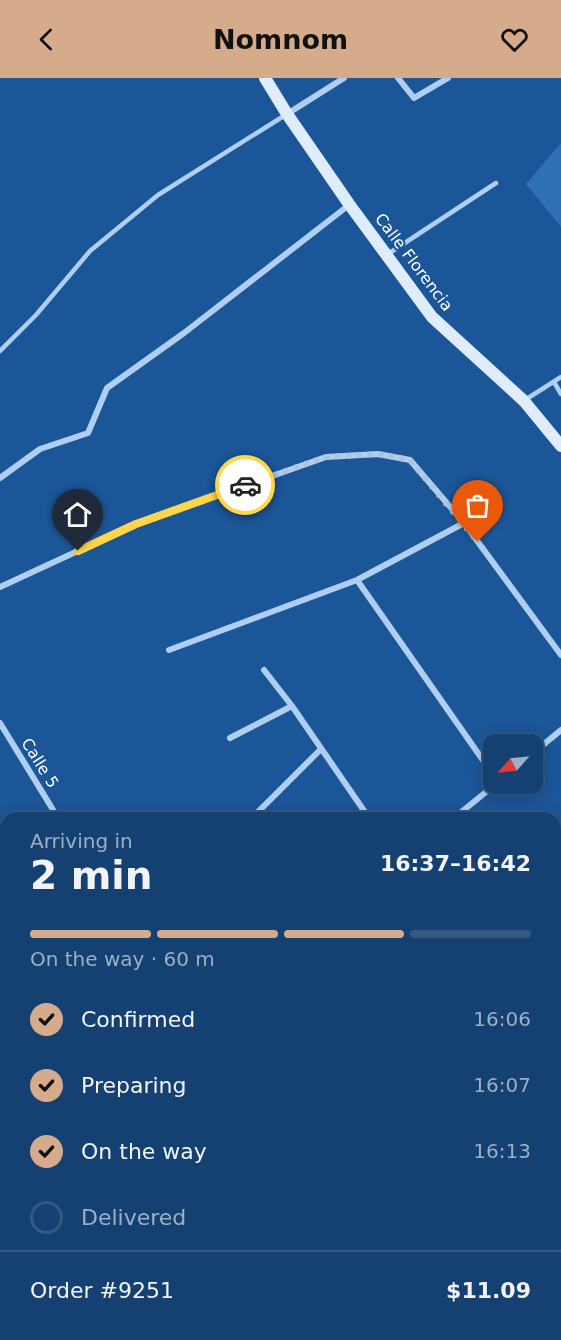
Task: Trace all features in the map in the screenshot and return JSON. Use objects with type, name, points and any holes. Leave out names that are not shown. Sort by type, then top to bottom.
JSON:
[{"type":"street","name":"Calle Florencia","points":[[265,78],[287,114],[432,317],[524,401],[561,446]]},
{"type":"street","points":[[287,114],[344,78]]},
{"type":"street","points":[[398,78],[414,98],[448,78]]},
{"type":"street","points":[[0,478],[40,449],[88,432],[108,388],[184,333],[350,204]]},
{"type":"street","points":[[0,587],[136,524],[326,457],[378,454],[410,460],[464,524],[561,655]]},
{"type":"street","points":[[169,650],[357,580],[464,524]]},
{"type":"street","points":[[357,580],[483,760]]},
{"type":"street","points":[[264,670],[292,706],[363,812]]},
{"type":"street","points":[[230,738],[292,706]]},
{"type":"street","name":"Calle 5","points":[[0,723],[54,812]]},
{"type":"street","points":[[543,745],[561,730]]},
{"type":"street","points":[[258,812],[321,749]]},
{"type":"street","points":[[461,812],[483,794]]},
{"type":"lane","points":[[0,351],[36,315],[90,251],[158,195],[287,114]]},
{"type":"lane","points":[[387,255],[496,183]]},
{"type":"lane","points":[[524,401],[561,377]]},
{"type":"lane","points":[[554,382],[561,394]]},
{"type":"shaded area","points":[[561,143],[561,227],[526,184]]},
{"type":"way so far","points":[[245,485],[326,457],[378,454],[410,460],[478,542]]},
{"type":"route","points":[[78,551],[136,524],[245,485]]}]
